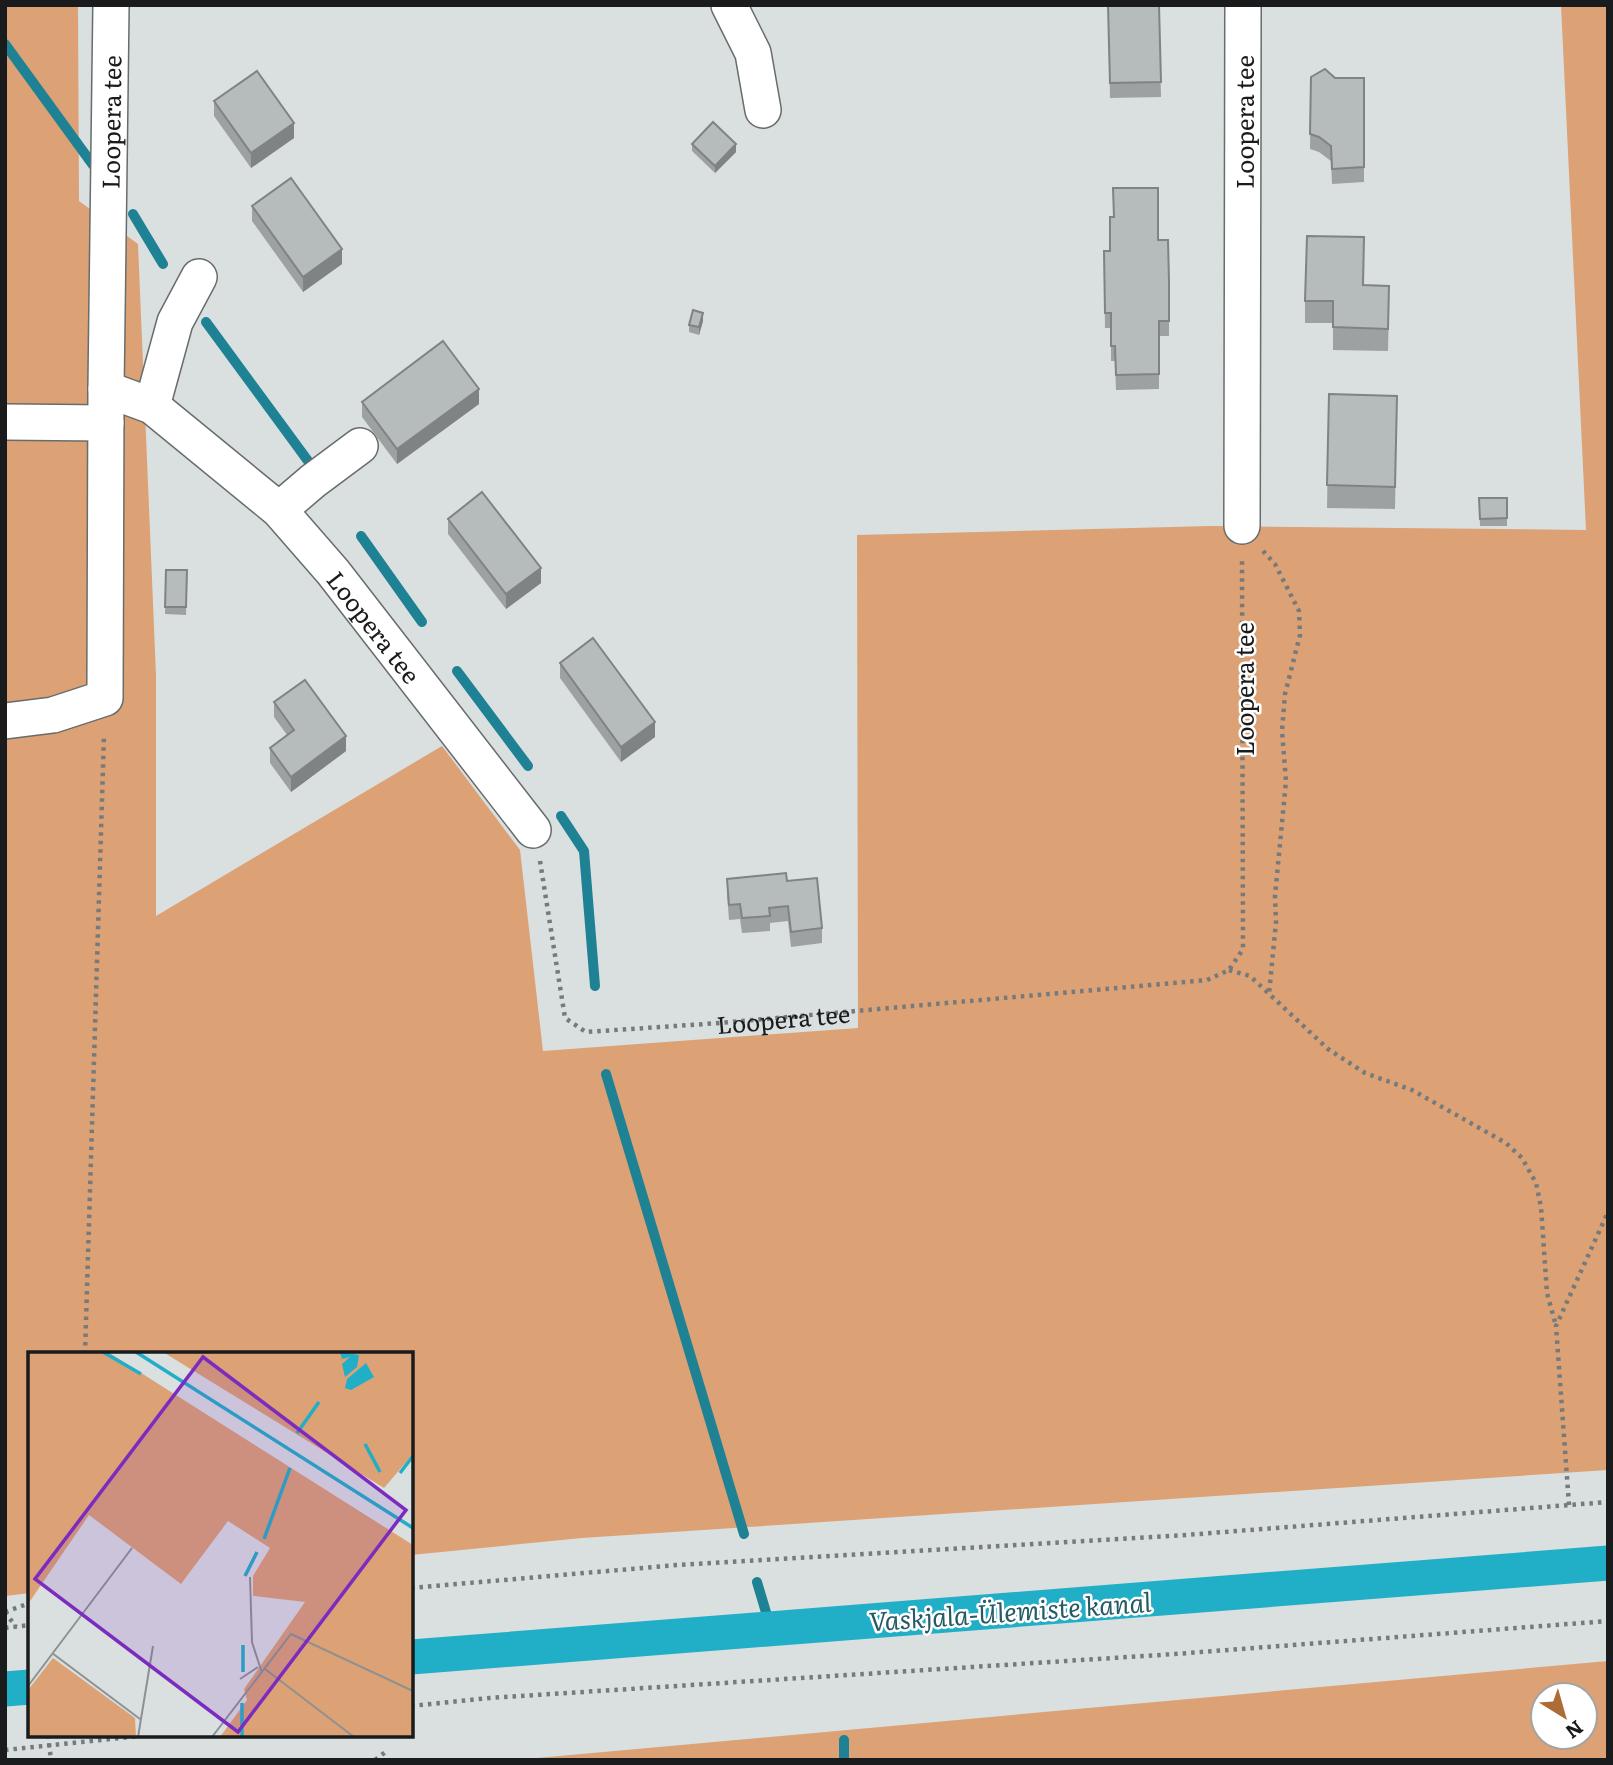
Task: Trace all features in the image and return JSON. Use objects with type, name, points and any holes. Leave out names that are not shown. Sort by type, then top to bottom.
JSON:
[{"type":"street","name":"Loopera tee","points":[[111,5],[106,406],[152,406],[279,510],[333,572],[533,830]]},
{"type":"street","points":[[729,5],[753,53],[763,110]]},
{"type":"street","name":"Loopera tee","points":[[1242,526],[1243,5]]},
{"type":"street","points":[[152,406],[175,322],[199,276]]},
{"type":"street","points":[[5,422],[106,406],[105,698],[53,715],[5,721]]},
{"type":"street","points":[[279,510],[360,446]]},
{"type":"path","name":"Loopera tee","points":[[533,830],[539,852],[565,1018],[586,1032],[1207,981],[1229,970],[1243,949],[1242,526]]},
{"type":"path","points":[[1242,526],[1275,564],[1299,611],[1300,635],[1285,694],[1282,731],[1286,781],[1269,994]]},
{"type":"path","points":[[85,1352],[105,698]]},
{"type":"path","points":[[1229,970],[1250,976],[1328,1049],[1365,1073],[1412,1090],[1506,1143],[1522,1158],[1536,1183],[1541,1207],[1547,1293],[1556,1326],[1569,1505]]},
{"type":"path","points":[[1556,1326],[1608,1212]]},
{"type":"path","points":[[413,1588],[677,1565],[1186,1535],[1608,1502]]},
{"type":"path","points":[[16,1627],[5,1612],[28,1604]]},
{"type":"path","points":[[413,1706],[489,1698],[1175,1654],[1608,1621]]},
{"type":"path","points":[[5,1628],[28,1625]]},
{"type":"path","points":[[48,1737],[51,1760]]},
{"type":"path","points":[[5,1750],[131,1737]]},
{"type":"path","points":[[375,1760],[388,1750]]},
{"type":"shaded area","points":[[5,5],[78,5],[79,201],[138,244],[156,675],[156,916],[442,746],[520,850],[543,1051],[858,1028],[857,535],[1210,526],[1586,530],[1561,5],[1608,5],[1608,1470],[582,1538],[413,1555],[413,1352],[28,1352],[28,1593],[5,1596]]},
{"type":"shaded area","points":[[1608,1661],[1608,1760],[515,1760]]},
{"type":"building","points":[[1108,5],[1159,5],[1161,82],[1110,83]]},
{"type":"building","points":[[1325,69],[1335,78],[1364,78],[1364,167],[1332,169],[1331,146],[1310,134],[1311,77]]},
{"type":"building","points":[[257,71],[294,123],[251,153],[214,101]]},
{"type":"building","points":[[713,122],[736,144],[715,166],[692,144]]},
{"type":"building","points":[[291,178],[342,249],[303,277],[252,206]]},
{"type":"building","points":[[1113,188],[1158,188],[1158,240],[1168,240],[1169,281],[1169,321],[1159,321],[1159,374],[1116,375],[1115,346],[1111,346],[1111,313],[1105,313],[1104,251],[1110,251],[1110,217],[1114,217]]},
{"type":"building","points":[[1307,236],[1364,237],[1363,285],[1389,286],[1388,329],[1333,327],[1333,301],[1305,301]]},
{"type":"building","points":[[693,310],[703,313],[699,327],[689,325]]},
{"type":"building","points":[[443,341],[479,389],[397,449],[362,402]]},
{"type":"building","points":[[1329,394],[1397,396],[1395,487],[1327,485]]},
{"type":"building","points":[[482,492],[541,568],[506,594],[448,519]]},
{"type":"building","points":[[1479,498],[1507,498],[1507,518],[1480,519]]},
{"type":"building","points":[[166,570],[187,570],[186,607],[165,607]]},
{"type":"building","points":[[593,638],[655,722],[621,747],[560,663]]},
{"type":"building","points":[[305,680],[346,736],[291,777],[270,748],[294,730],[274,702]]},
{"type":"building","points":[[786,873],[787,881],[817,878],[822,928],[791,932],[788,906],[769,908],[770,916],[742,918],[740,904],[729,905],[727,879]]},
{"type":"waterway","points":[[5,44],[93,165]]},
{"type":"waterway","points":[[133,214],[163,264]]},
{"type":"waterway","points":[[206,322],[311,465]]},
{"type":"waterway","points":[[361,536],[422,622]]},
{"type":"waterway","points":[[457,671],[528,766]]},
{"type":"waterway","points":[[561,816],[584,851],[595,986]]},
{"type":"waterway","points":[[606,1074],[744,1534]]},
{"type":"waterway","name":"Vaskjala-Ülemiste kanal","points":[[413,1657],[1608,1563]]},
{"type":"waterway","points":[[757,1582],[771,1629]]},
{"type":"waterway","name":"Vaskjala-Ülemiste kanal","points":[[5,1689],[28,1687]]},
{"type":"waterway","points":[[844,1740],[844,1760]]}]
